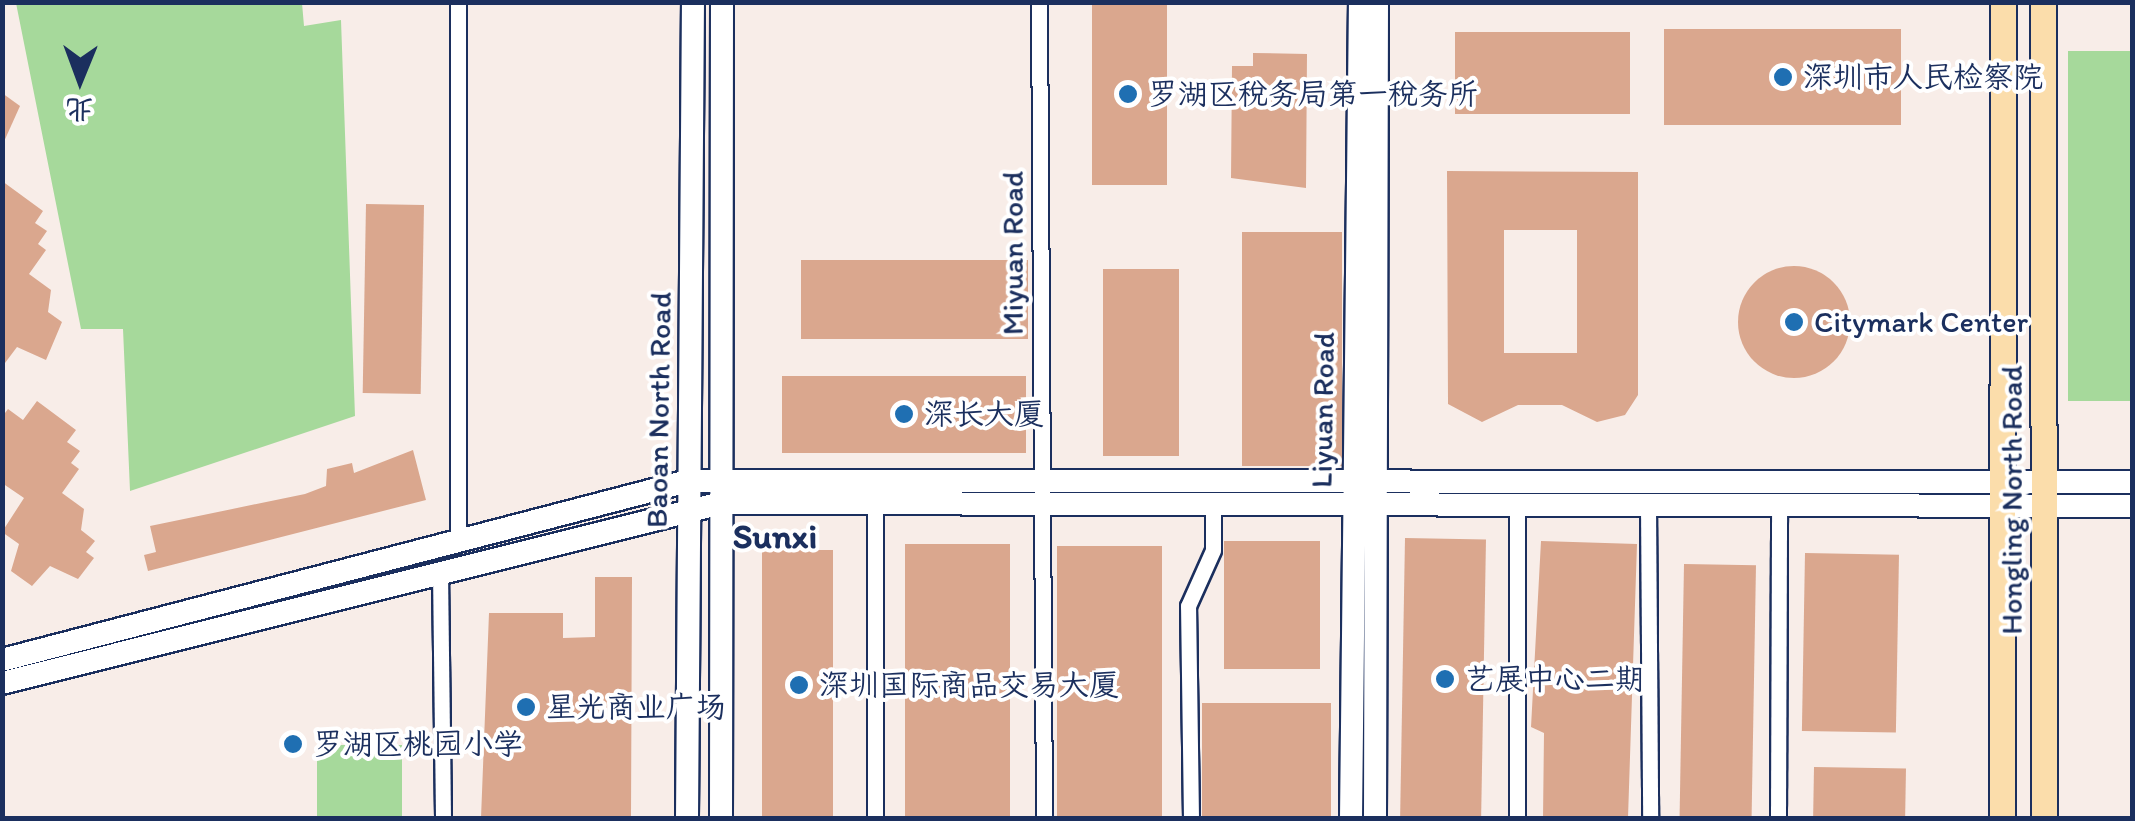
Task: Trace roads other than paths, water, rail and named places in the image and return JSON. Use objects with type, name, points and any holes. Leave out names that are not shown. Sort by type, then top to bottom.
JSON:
[{"type":"main road","name":"Hongling North Road","points":[[2002,818],[2003,2]]},
{"type":"main road","name":"Hongling North Road","points":[[2043,2],[2044,818]]},
{"type":"street","points":[[458,2],[458,543]]},
{"type":"street","name":"Baoan North Road","points":[[687,818],[692,2]]},
{"type":"street","name":"Baoan North Road","points":[[721,818],[722,2]]},
{"type":"street","name":"Miyuan Road","points":[[1039,2],[1044,818]]},
{"type":"street","name":"Liyuan Road","points":[[1360,2],[1363,491],[1374,818]]},
{"type":"street","name":"Liyuan Road","points":[[1351,818],[1378,2]]},
{"type":"street","points":[[2,660],[688,481],[722,491],[875,503],[1043,491],[1212,503],[1363,491],[1516,504],[1778,505],[2002,493]]},
{"type":"street","points":[[2045,494],[2132,482]]},
{"type":"street","points":[[2,684],[688,507],[722,491],[2002,493],[2045,494],[2132,506]]},
{"type":"street","points":[[875,503],[875,818]]},
{"type":"street","points":[[1191,818],[1188,606],[1213,550],[1212,503]]},
{"type":"street","points":[[1516,504],[1517,818]]},
{"type":"street","points":[[1648,504],[1650,818]]},
{"type":"street","points":[[1778,505],[1778,818]]},
{"type":"street","points":[[440,571],[442,818]]},
{"type":"place","name":"深圳市人民检察院","points":[[1783,77]]},
{"type":"place","name":"罗湖区税务局第一税务所","points":[[1128,94]]},
{"type":"place","name":"Citymark Center","points":[[1794,322]]},
{"type":"place","name":"深长大厦","points":[[904,414]]},
{"type":"place","name":"艺展中心二期","points":[[1445,679]]},
{"type":"place","name":"深圳国际商品交易大厦","points":[[799,685]]},
{"type":"place","name":"星光商业广场","points":[[526,707]]},
{"type":"place","name":"罗湖区桃园小学","points":[[293,744]]},
{"type":"district","name":"Sunxi","points":[[775,536]]}]
